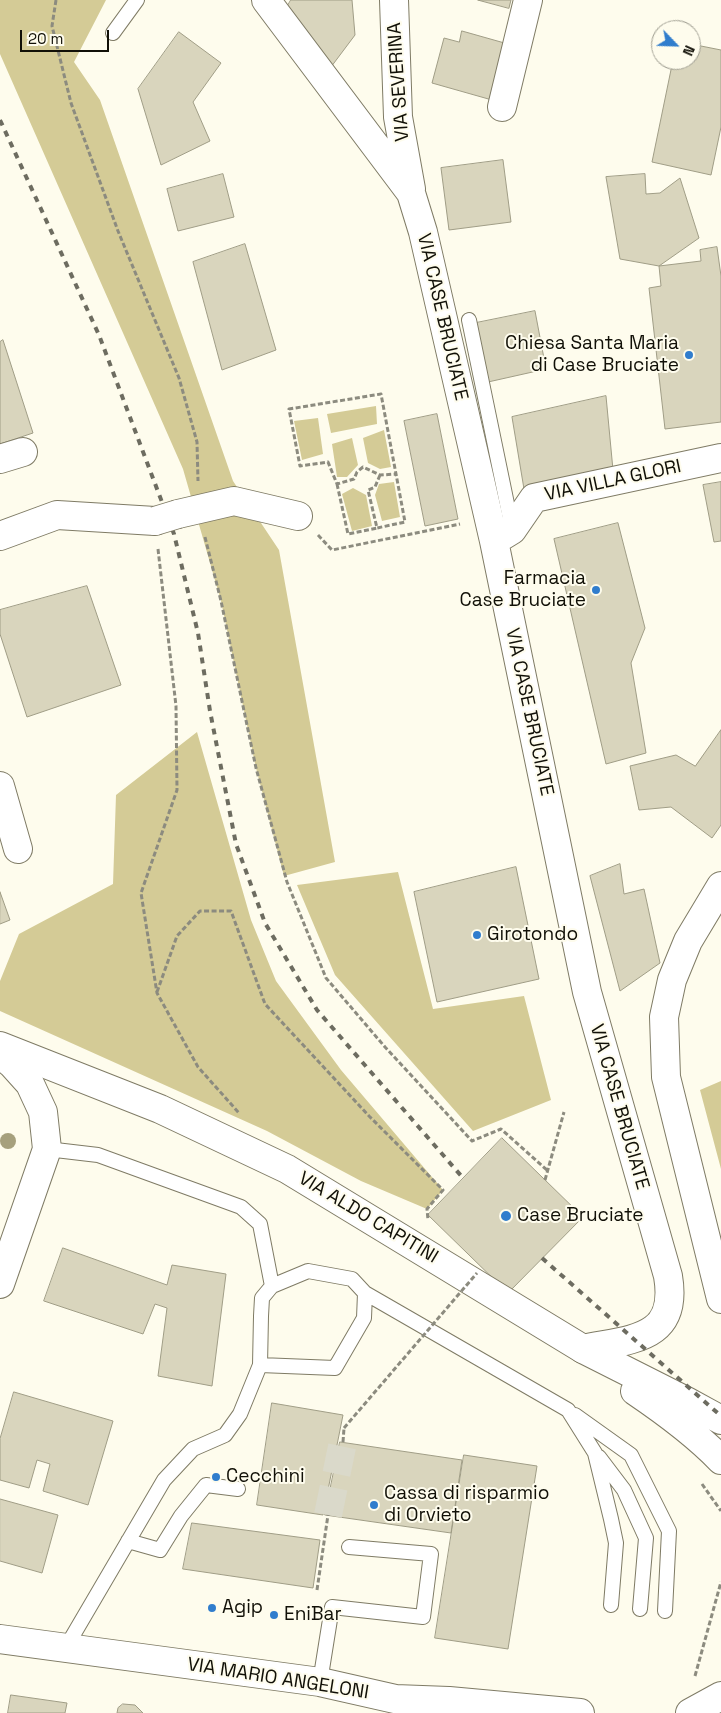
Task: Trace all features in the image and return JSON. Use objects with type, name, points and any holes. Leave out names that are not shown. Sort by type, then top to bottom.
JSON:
[{"type":"street","name":"VIA CASE BRUCIATE","points":[[266,0],[411,193],[503,535],[587,992],[668,1276],[670,1291],[669,1307],[662,1320],[653,1330],[624,1342],[583,1349]]},
{"type":"street","name":"VIA SEVERINA","points":[[394,0],[398,117],[411,193]]},
{"type":"street","points":[[502,108],[528,0]]},
{"type":"street","name":"VIA VILLA GLORI","points":[[503,535],[534,498],[721,458]]},
{"type":"street","points":[[0,536],[57,515],[177,515],[234,500],[298,516]]},
{"type":"street","points":[[0,786],[18,849]]},
{"type":"street","points":[[721,886],[688,941],[672,980],[664,1017],[666,1077],[721,1299]]},
{"type":"street","name":"VIA ALDO CAPITINI","points":[[0,1046],[160,1109],[287,1169],[583,1349],[721,1420]]},
{"type":"street","points":[[0,1054],[30,1084],[43,1112],[47,1149],[0,1284]]},
{"type":"street","points":[[583,1349],[633,1390],[682,1424],[721,1460]]},
{"type":"street","name":"VIA MARIO ANGELONI","points":[[0,1639],[320,1682],[395,1698],[481,1709],[580,1713]]},
{"type":"street","points":[[690,1713],[721,1696]]},
{"type":"street","points":[[395,1698],[419,1713]]},
{"type":"lane","points":[[113,33],[137,0]]},
{"type":"lane","points":[[469,320],[503,535]]},
{"type":"lane","points":[[47,1149],[98,1154],[241,1207],[260,1224],[272,1286]]},
{"type":"lane","points":[[65,1649],[164,1480],[193,1449],[225,1435],[240,1414],[260,1365],[262,1298],[272,1286],[308,1271],[352,1279],[364,1293],[568,1410],[631,1455],[669,1531],[665,1611]]},
{"type":"lane","points":[[260,1365],[336,1368],[364,1318],[364,1293]]},
{"type":"lane","points":[[568,1410],[595,1453],[624,1490],[646,1538],[640,1608]]},
{"type":"lane","points":[[595,1453],[616,1543],[611,1605]]},
{"type":"lane","points":[[128,1541],[160,1550],[181,1516],[206,1485],[238,1489]]},
{"type":"lane","points":[[320,1682],[332,1607],[423,1617],[431,1554],[348,1547]]},
{"type":"path","points":[[56,0],[52,26],[71,103],[118,231],[179,378],[197,442],[177,515],[177,790],[141,893],[157,993],[198,1067],[241,1115]]},
{"type":"path","points":[[381,394],[405,522],[348,534],[337,484],[328,462],[300,466],[289,409],[381,394]]},
{"type":"path","points":[[337,484],[354,479],[357,472],[363,467],[380,475],[397,474]]},
{"type":"path","points":[[377,528],[368,490],[375,487],[380,475]]},
{"type":"path","points":[[177,515],[222,601],[256,768],[287,882],[326,978],[385,1047],[472,1141],[501,1129],[548,1171]]},
{"type":"path","points":[[298,516],[332,550],[463,524]]},
{"type":"path","points":[[157,993],[177,936],[188,923],[200,911],[231,911],[266,1004],[369,1116],[443,1190],[427,1210],[428,1220]]},
{"type":"path","points":[[545,1180],[564,1112]]},
{"type":"path","points":[[343,1442],[344,1428],[476,1273]]},
{"type":"path","points":[[698,1666],[721,1582]]},
{"type":"shaded area","points":[[0,0],[106,0],[74,62],[100,100],[233,481],[279,550],[335,862],[284,876],[256,768],[221,601],[183,469],[0,54]]},
{"type":"shaded area","points":[[376,406],[377,424],[331,433],[327,414]]},
{"type":"shaded area","points":[[318,418],[323,454],[302,460],[294,421]]},
{"type":"shaded area","points":[[384,430],[391,467],[380,469],[368,463],[363,438]]},
{"type":"shaded area","points":[[352,438],[358,465],[347,477],[337,477],[332,444]]},
{"type":"shaded area","points":[[394,482],[400,517],[382,521],[375,495],[379,484]]},
{"type":"shaded area","points":[[353,488],[366,495],[372,526],[352,531],[342,494]]},
{"type":"shaded area","points":[[197,732],[251,920],[276,981],[341,1070],[443,1190],[427,1209],[361,1181],[267,1131],[0,1011],[0,981],[19,934],[113,884],[116,795]]},
{"type":"shaded area","points":[[398,872],[433,1009],[524,996],[551,1100],[473,1131],[335,975],[297,885]]},
{"type":"shaded area","points":[[721,1081],[721,1169],[700,1090]]},
{"type":"building","points":[[291,0],[352,0],[355,35],[328,71],[282,16]]},
{"type":"building","points":[[478,0],[511,0],[509,8]]},
{"type":"building","points":[[462,31],[508,44],[492,100],[432,83],[444,38],[459,42]]},
{"type":"building","points":[[179,32],[221,63],[193,102],[210,141],[161,165],[138,89]]},
{"type":"building","points":[[701,46],[721,50],[721,127],[711,175],[652,162],[671,70],[701,70]]},
{"type":"building","points":[[503,160],[511,222],[449,230],[441,168]]},
{"type":"building","points":[[223,174],[234,217],[178,231],[167,189]]},
{"type":"building","points":[[645,174],[646,194],[660,193],[680,178],[699,238],[659,266],[620,259],[606,177]]},
{"type":"building","points":[[245,244],[276,350],[222,370],[193,262]]},
{"type":"building","name":"Chiesa Santa Maria di Case Bruciate","points":[[717,247],[721,276],[721,422],[665,429],[649,288],[661,286],[659,266],[701,261],[700,250]]},
{"type":"building","points":[[535,311],[546,369],[488,382],[476,323]]},
{"type":"building","points":[[3,340],[33,433],[0,444],[0,342]]},
{"type":"building","points":[[606,396],[613,470],[524,489],[512,417]]},
{"type":"building","points":[[437,414],[458,519],[425,526],[404,421]]},
{"type":"building","points":[[721,482],[721,541],[714,542],[703,485]]},
{"type":"building","points":[[618,523],[645,628],[631,663],[646,753],[606,764],[554,539]]},
{"type":"building","points":[[87,586],[121,685],[27,717],[0,634],[0,610]]},
{"type":"building","points":[[721,730],[721,825],[712,838],[671,807],[639,810],[630,766],[676,755],[695,766]]},
{"type":"building","points":[[620,864],[624,894],[644,889],[660,963],[620,991],[590,876]]},
{"type":"building","name":"Girotondo","points":[[516,867],[539,979],[437,1002],[414,892]]},
{"type":"building","points":[[0,892],[10,920],[0,924]]},
{"type":"building","name":"Case Bruciate","points":[[502,1138],[583,1217],[508,1293],[428,1215]]},
{"type":"building","points":[[63,1248],[167,1285],[172,1265],[226,1274],[212,1386],[158,1376],[167,1308],[155,1304],[143,1334],[44,1301]]},
{"type":"building","points":[[14,1392],[113,1421],[88,1505],[43,1491],[50,1464],[37,1460],[29,1488],[0,1480],[0,1439]]},
{"type":"building","points":[[272,1403],[343,1415],[323,1515],[257,1505]]},
{"type":"building","points":[[340,1442],[462,1460],[451,1533],[325,1515]]},
{"type":"building","points":[[464,1455],[537,1466],[508,1649],[435,1638]]},
{"type":"building","points":[[0,1499],[58,1515],[42,1573],[0,1561]]},
{"type":"building","points":[[192,1523],[320,1540],[313,1588],[183,1569]]},
{"type":"building","points":[[11,1695],[67,1703],[65,1713],[8,1713]]},
{"type":"building","points":[[123,1704],[135,1705],[143,1713],[117,1713],[118,1708]]},
{"type":"tunnel","points":[[328,1515],[343,1442]]},
{"type":"railway","points":[[0,120],[99,335],[174,534],[198,633],[210,711],[236,844],[265,923],[317,1010],[463,1178]]},
{"type":"railway","points":[[542,1258],[721,1416]]},
{"type":"place","name":"Chiesa Santa Maria di Case Bruciate","points":[[689,355]]},
{"type":"place","name":"Farmacia Case Bruciate","points":[[596,590]]},
{"type":"place","name":"Girotondo","points":[[477,935]]},
{"type":"place","name":"Case Bruciate","points":[[506,1216]]},
{"type":"place","name":"Cecchini","points":[[216,1477]]},
{"type":"place","name":"Cassa di risparmio di Orvieto","points":[[374,1505]]},
{"type":"place","name":"Agip","points":[[212,1608]]},
{"type":"place","name":"EniBar","points":[[274,1615]]}]
